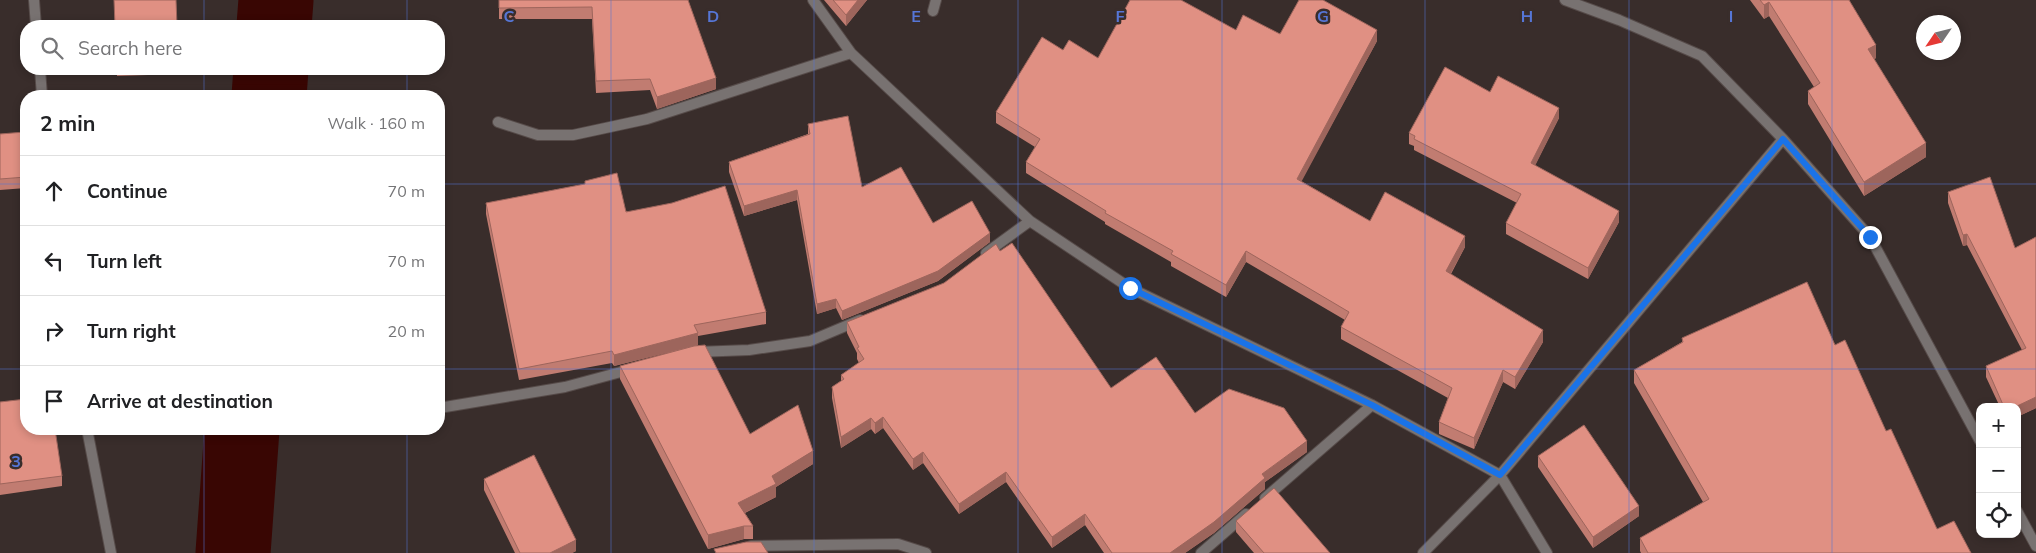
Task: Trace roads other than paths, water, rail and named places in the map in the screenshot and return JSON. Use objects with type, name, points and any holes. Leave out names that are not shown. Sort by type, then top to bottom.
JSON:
[{"type":"street","points":[[34,0],[36,20]]},
{"type":"street","points":[[813,0],[851,53],[1030,220],[1130,288],[1372,405],[1500,475],[1547,553]]},
{"type":"street","points":[[933,11],[936,0]]},
{"type":"street","points":[[1565,0],[1619,20],[1702,56],[1783,139],[1870,237],[1976,435]]},
{"type":"street","points":[[498,122],[538,134],[573,134],[648,119],[851,53]]},
{"type":"street","points":[[40,75],[42,90]]},
{"type":"street","points":[[1423,553],[1500,475],[1783,139]]},
{"type":"street","points":[[978,259],[1030,220]]},
{"type":"street","points":[[684,354],[692,352],[749,350],[810,341],[871,316]]},
{"type":"street","points":[[445,407],[564,387],[642,366]]},
{"type":"street","points":[[1201,553],[1372,405]]},
{"type":"street","points":[[88,435],[111,553]]},
{"type":"street","points":[[2021,518],[2036,546]]},
{"type":"street","points":[[737,548],[745,546],[898,544],[926,553]]},
{"type":"waterway","points":[[274,20],[276,0]]},
{"type":"waterway","points":[[269,90],[271,75]]},
{"type":"waterway","points":[[233,553],[242,435]]}]
